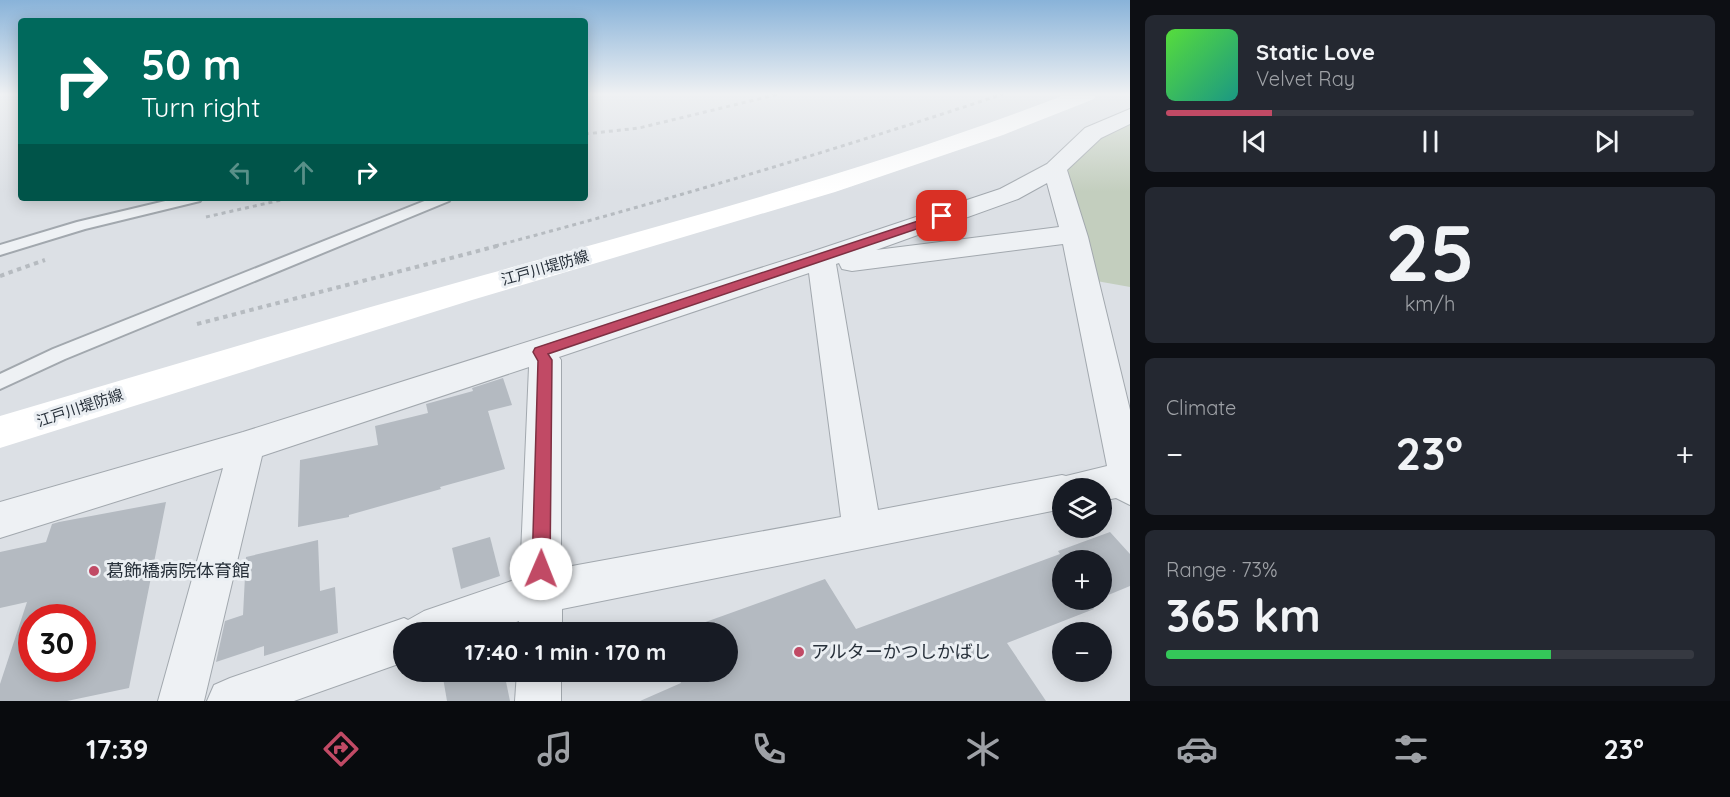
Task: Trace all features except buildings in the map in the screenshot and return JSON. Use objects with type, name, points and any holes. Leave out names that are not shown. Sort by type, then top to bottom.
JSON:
[{"type":"main road","name":"江戸川堤防線","points":[[0,432],[461,292],[826,187],[1003,127]]},
{"type":"street","points":[[0,520],[243,447],[822,262],[1010,194],[1055,169],[1093,133],[1107,127]]},
{"type":"street","points":[[1055,169],[1074,234],[1129,482],[1112,484]]},
{"type":"street","points":[[822,262],[1074,234]]},
{"type":"street","points":[[822,262],[862,532]]},
{"type":"street","points":[[540,352],[545,360],[540,622]]},
{"type":"street","points":[[181,701],[244,459],[243,447]]},
{"type":"street","points":[[455,622],[541,592],[1052,494]]},
{"type":"street","points":[[230,701],[393,644]]},
{"type":"street","points":[[538,682],[538,701]]},
{"type":"lane","points":[[0,250],[82,225],[182,201]]},
{"type":"lane","points":[[0,382],[59,354],[437,201]]},
{"type":"path","points":[[588,134],[644,127]]},
{"type":"path","points":[[206,321],[603,218],[907,127]]},
{"type":"green space","points":[[1122,127],[1130,127],[1130,287],[1091,280],[1065,172],[1096,138]]},
{"type":"place","name":"葛飾橋病院体育館","points":[[94,571]]},
{"type":"place","name":"アルターかつしかばし","points":[[799,652]]},
{"type":"route","points":[[541,569],[545,360],[540,352],[821,259],[942,216]]}]
